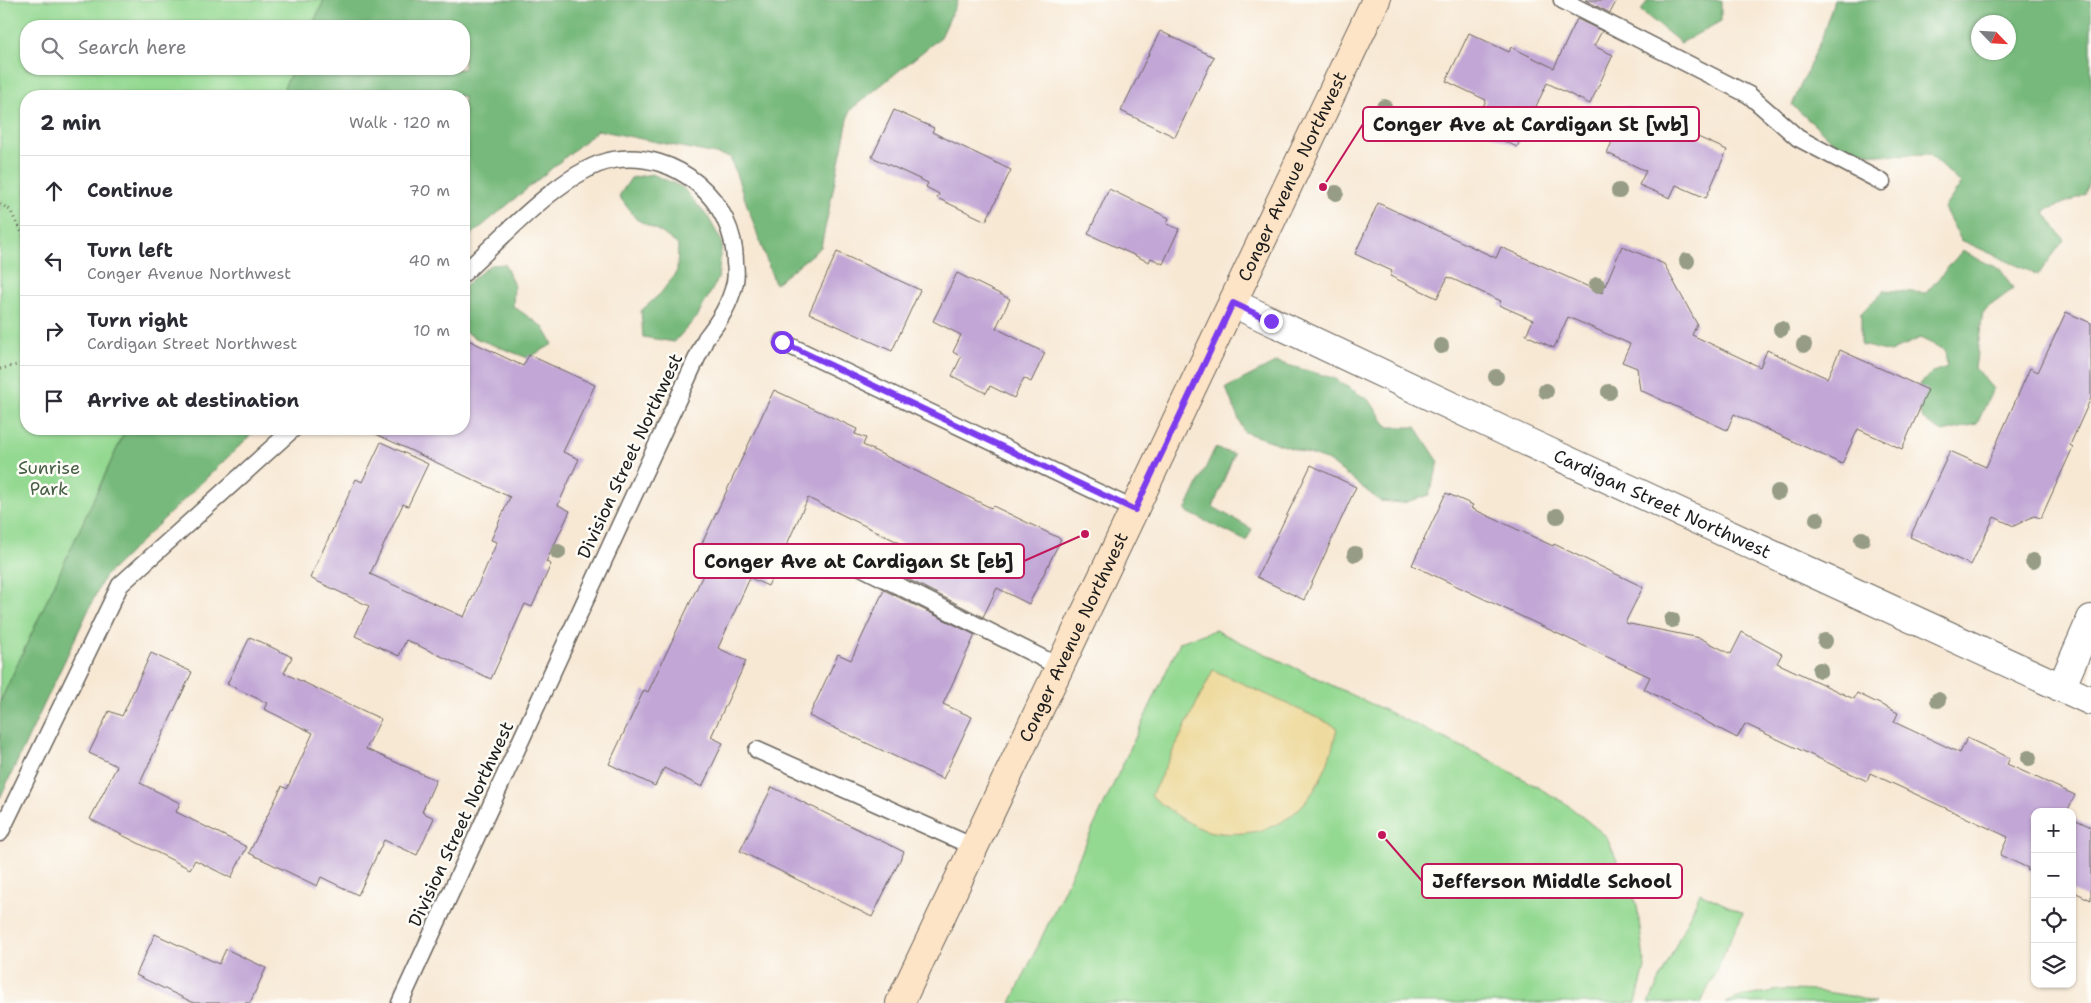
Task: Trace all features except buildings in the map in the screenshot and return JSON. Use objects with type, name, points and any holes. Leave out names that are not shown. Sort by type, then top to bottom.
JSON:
[{"type":"street","name":"Conger Avenue Northwest","points":[[900,1003],[1376,0]]},
{"type":"street","name":"Cardigan Street Northwest","points":[[1233,303],[1521,439],[2091,701]]},
{"type":"street","points":[[2062,688],[2091,619]]},
{"type":"lane","points":[[1562,0],[1749,95],[1798,138],[1882,182]]},
{"type":"lane","name":"Division Street Northwest","points":[[400,1003],[706,338],[726,312],[736,280],[735,247],[725,215],[705,189],[698,184],[678,170],[646,159],[613,160],[582,170],[555,190],[470,268]]},
{"type":"lane","points":[[782,342],[1135,510]]},
{"type":"lane","points":[[0,833],[120,585],[286,435]]},
{"type":"lane","points":[[841,557],[1060,667]]},
{"type":"lane","points":[[757,750],[974,847]]},
{"type":"path","points":[[0,204],[10,210],[20,229]]},
{"type":"path","points":[[0,369],[20,364]]},
{"type":"green space","name":"Sunrise Park","points":[[0,0],[324,0],[315,20],[20,20],[20,75],[290,75],[283,90],[20,90],[20,435],[123,435],[0,702]]},
{"type":"green space","points":[[324,0],[958,0],[941,37],[850,110],[821,247],[775,284],[730,157],[598,130],[470,236],[470,90],[283,90],[290,75],[470,75],[470,20],[315,20]]},
{"type":"green space","points":[[1648,0],[1721,0],[1721,21],[1681,43],[1641,11]]},
{"type":"green space","points":[[1834,0],[2091,0],[2091,138],[2087,139],[2091,173],[2085,195],[2044,211],[2064,240],[2038,275],[1961,240],[1944,208],[1961,184],[1929,154],[1882,155],[1841,149],[1792,105],[1822,37]]},
{"type":"green space","points":[[652,174],[682,187],[708,217],[722,242],[718,279],[697,317],[674,342],[643,337],[641,311],[661,293],[677,271],[678,245],[662,233],[636,219],[619,196],[631,178]]},
{"type":"green space","points":[[1962,251],[2001,270],[2013,289],[1983,311],[1975,368],[1993,389],[1977,424],[1943,432],[1927,423],[1921,414],[1920,384],[1932,372],[1947,367],[1945,350],[1920,338],[1890,352],[1861,345],[1861,313],[1884,290],[1926,293]]},
{"type":"green space","points":[[505,264],[514,286],[513,306],[543,327],[553,344],[528,358],[470,335],[470,281],[490,265]]},
{"type":"green space","points":[[1277,362],[1333,378],[1370,401],[1388,427],[1416,427],[1439,462],[1429,495],[1403,503],[1380,501],[1329,461],[1244,432],[1226,388]]},
{"type":"green space","points":[[123,435],[251,435],[104,577],[0,798],[0,702]]},
{"type":"green space","points":[[1215,448],[1234,454],[1213,507],[1252,529],[1246,541],[1185,511]]},
{"type":"green space","points":[[1215,630],[1490,760],[1565,803],[1606,836],[1637,905],[1645,968],[1636,1003],[1011,1003],[1180,642]]},
{"type":"green space","points":[[1700,893],[1743,913],[1701,1003],[1649,1003]]},
{"type":"green space","points":[[1779,990],[1827,992],[1875,1003],[1725,1003],[1741,997]]},
{"type":"sand","points":[[1213,670],[1337,727],[1327,765],[1319,782],[1308,798],[1296,811],[1281,822],[1264,829],[1234,834],[1207,831],[1169,810],[1151,796]]},
{"type":"place","name":"Conger Ave at Cardigan St [wb]","points":[[1323,187]]},
{"type":"place","name":"Conger Ave at Cardigan St [eb]","points":[[1085,534]]},
{"type":"place","name":"Jefferson Middle School","points":[[1382,835]]},
{"type":"route","points":[[782,342],[1135,510],[1233,303],[1271,321]]}]
